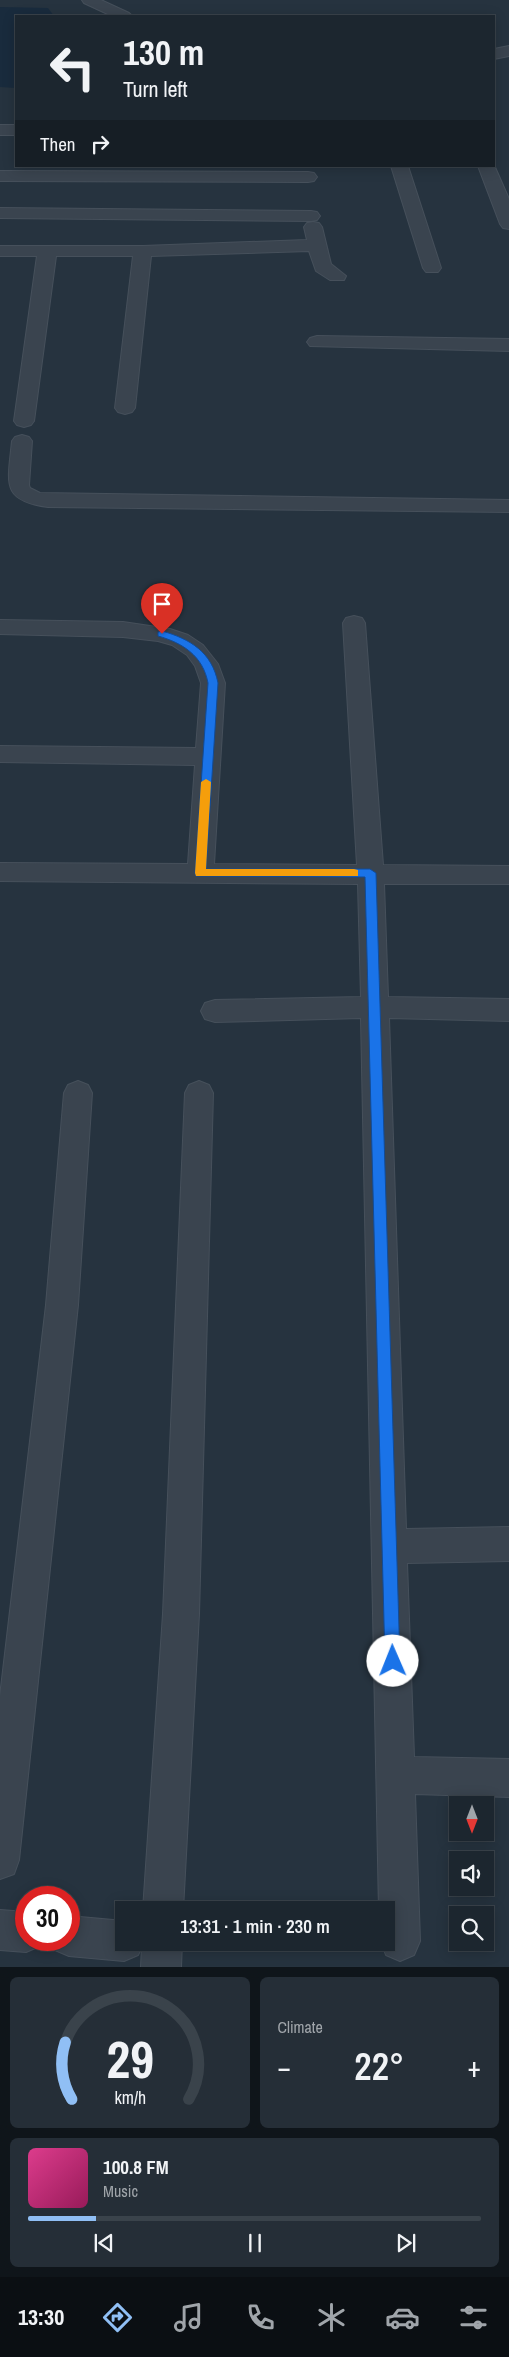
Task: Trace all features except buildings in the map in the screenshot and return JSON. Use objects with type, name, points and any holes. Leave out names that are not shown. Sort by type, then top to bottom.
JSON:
[{"type":"street","points":[[89,0],[122,15]]},
{"type":"street","points":[[495,54],[509,51]]},
{"type":"street","points":[[0,130],[15,130]]},
{"type":"street","points":[[399,167],[432,268]]},
{"type":"street","points":[[486,167],[509,224]]},
{"type":"street","points":[[0,176],[309,190]]},
{"type":"street","points":[[0,213],[309,190]]},
{"type":"street","points":[[309,190],[316,245],[322,267],[337,276]]},
{"type":"street","points":[[0,251],[142,251],[316,245]]},
{"type":"street","points":[[47,251],[42,300],[23,431],[18,484],[21,492],[35,499],[48,502],[509,506]]},
{"type":"street","points":[[125,408],[142,251]]},
{"type":"street","points":[[317,342],[509,345]]},
{"type":"street","points":[[354,623],[370,873],[375,1007],[391,1546],[400,1941]]},
{"type":"street","points":[[0,627],[147,630],[176,638],[192,647],[210,668],[213,683],[200,873]]},
{"type":"street","points":[[0,754],[208,758]]},
{"type":"street","points":[[0,872],[509,875]]},
{"type":"street","points":[[215,1011],[375,1007],[509,1010]]},
{"type":"street","points":[[0,1860],[62,1305],[78,1093]]},
{"type":"street","points":[[161,1901],[181,1614],[190,1306],[199,1094]]},
{"type":"street","points":[[391,1546],[509,1544]]},
{"type":"street","points":[[395,1775],[509,1778]]},
{"type":"street","points":[[0,1930],[15,1931]]},
{"type":"street","points":[[80,1937],[115,1940]]},
{"type":"water","points":[[0,7],[48,8],[53,15],[15,15],[15,88],[0,87]]},
{"type":"slow traffic","points":[[206,782],[200,873],[354,873]]},
{"type":"route","points":[[162,634],[176,638],[192,647],[210,668],[213,683],[200,873],[370,873],[376,1027],[393,1661]]}]
